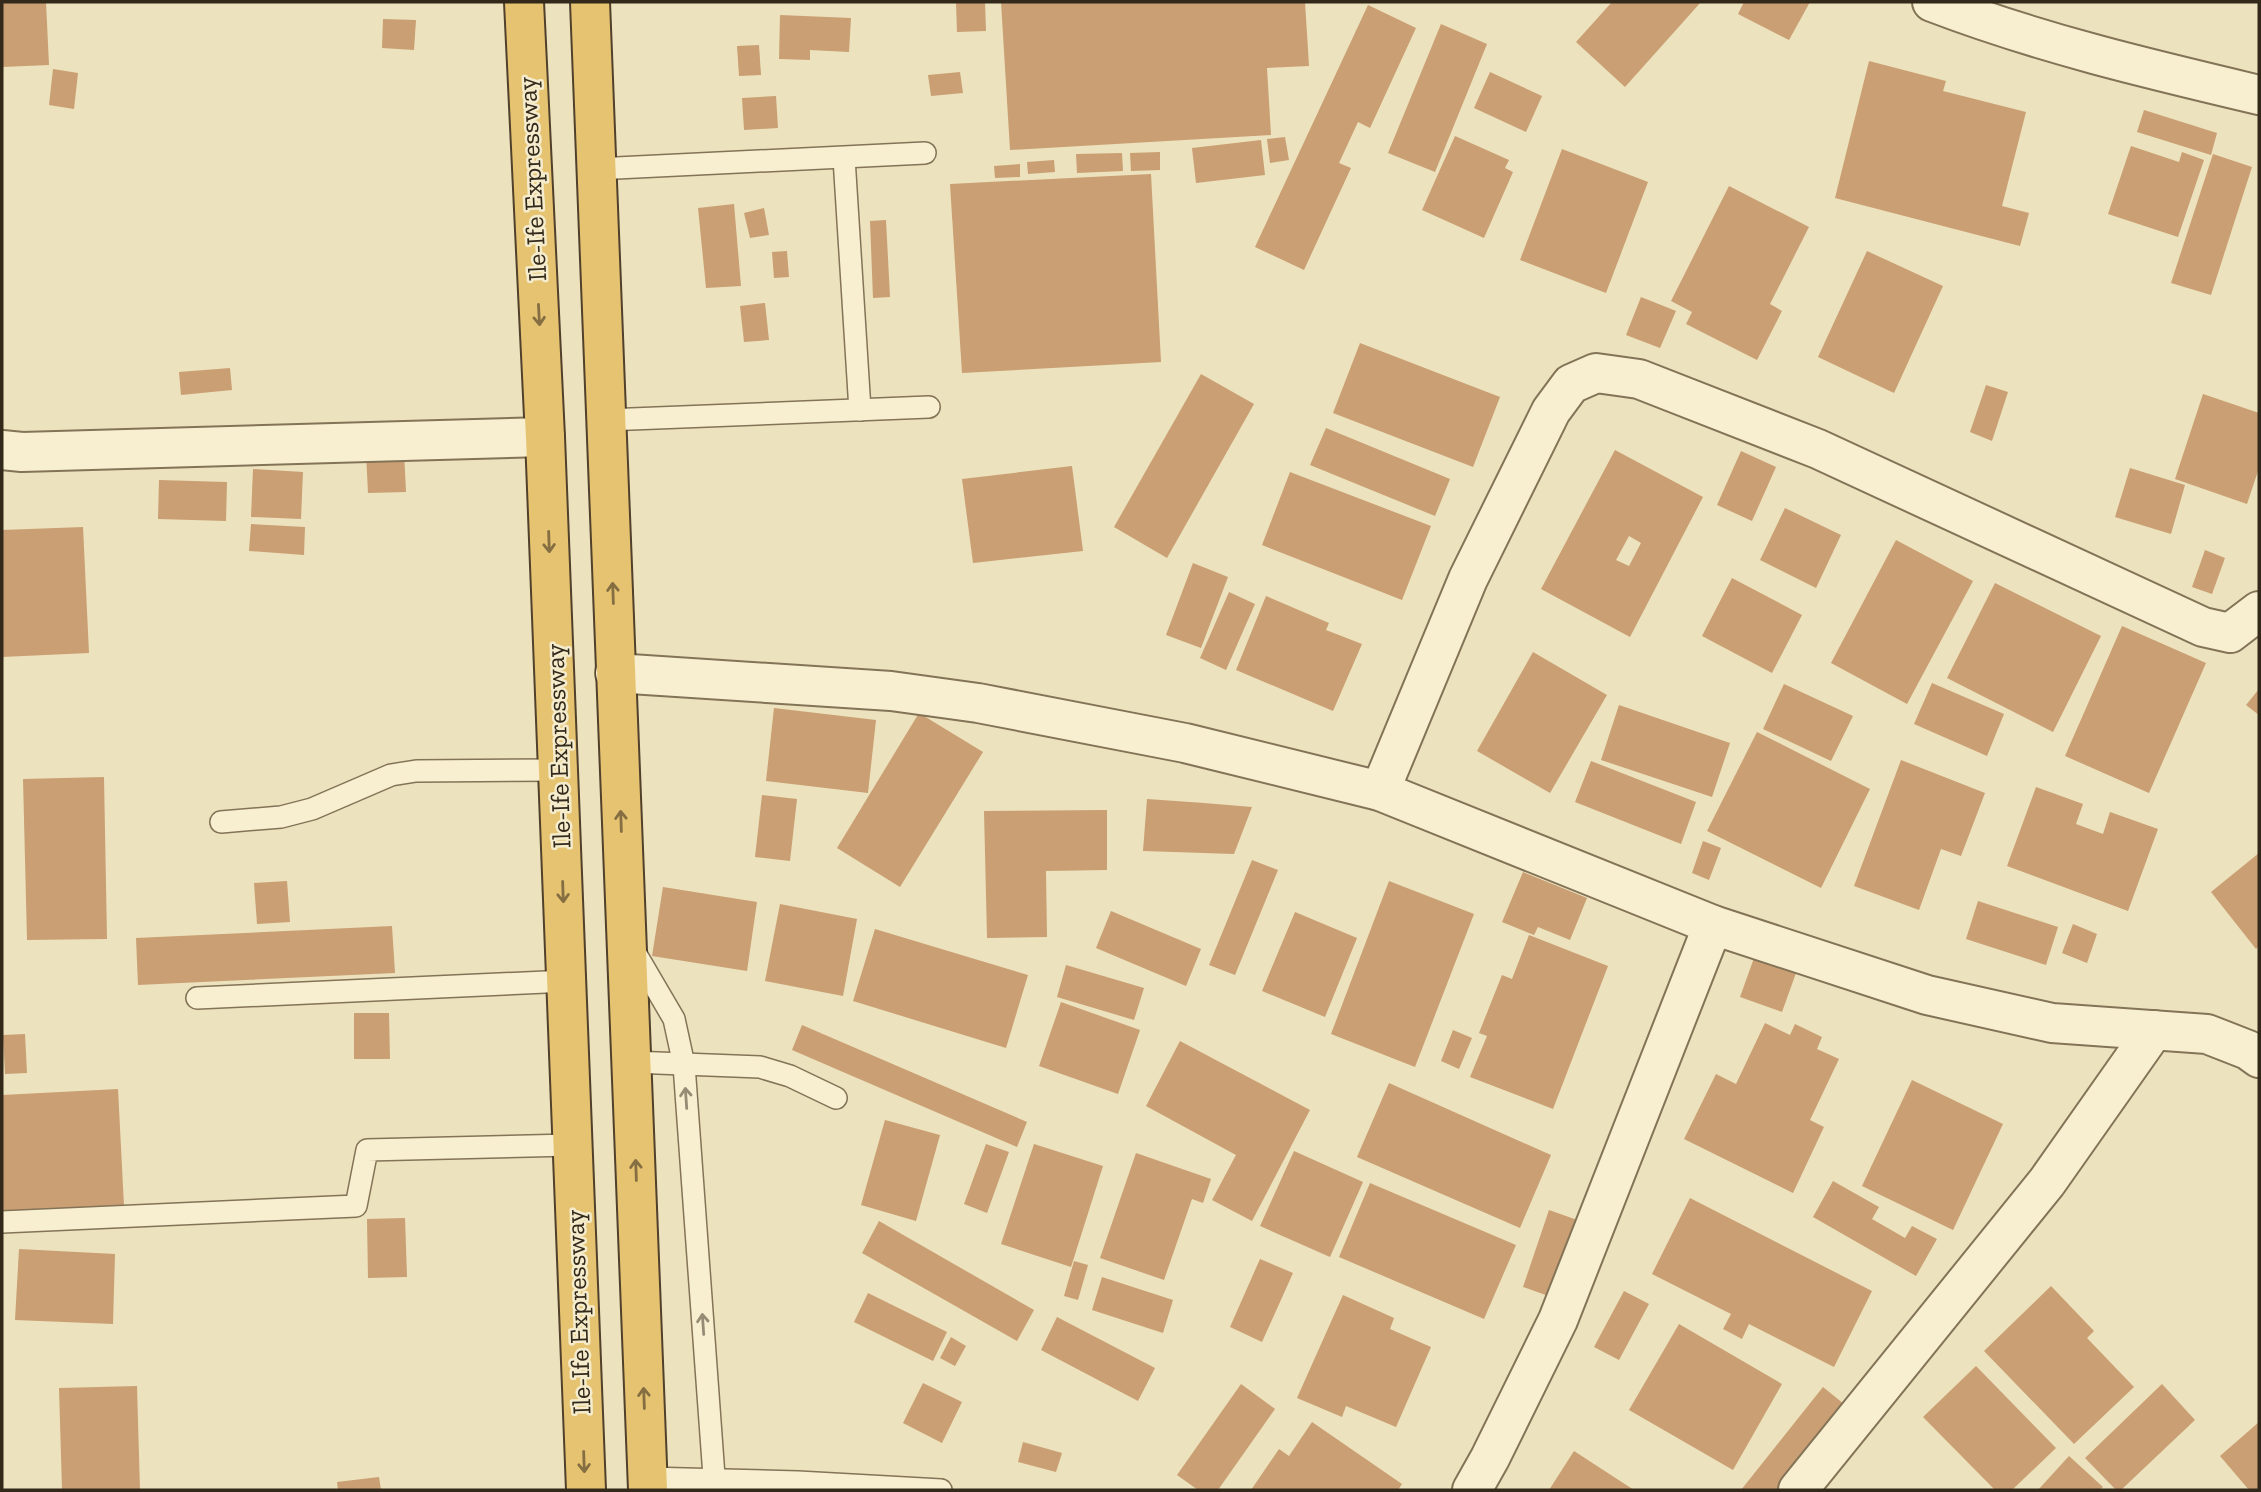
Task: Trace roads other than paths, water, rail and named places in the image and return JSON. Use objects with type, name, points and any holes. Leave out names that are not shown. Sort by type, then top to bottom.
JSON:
[{"type":"highway","name":"Ile-Ife Expressway","points":[[524,2],[559,770],[586,1490]]},
{"type":"highway","points":[[590,2],[648,1484]]},
{"type":"street","points":[[1933,2],[1994,25],[2118,61],[2259,95]]},
{"type":"street","points":[[1380,791],[1468,579],[1551,411],[1570,384],[1596,373],[1639,379],[1818,449],[2203,627],[2230,633],[2259,611]]},
{"type":"street","points":[[2,450],[22,452],[545,437]]},
{"type":"street","points":[[615,673],[891,691],[978,703],[1185,743],[1380,791],[1713,925],[1927,995],[2052,1023],[2207,1034],[2248,1050],[2259,1058]]},
{"type":"street","points":[[1472,1490],[1558,1320],[1713,925]]},
{"type":"street","points":[[1798,1490],[2047,1182],[2154,1030]]},
{"type":"lane","points":[[596,169],[925,153]]},
{"type":"lane","points":[[844,158],[860,410]]},
{"type":"lane","points":[[606,420],[929,407]]},
{"type":"lane","points":[[221,822],[281,817],[312,809],[391,775],[403,773],[559,770]]},
{"type":"lane","points":[[626,937],[674,1019],[684,1065],[715,1485]]},
{"type":"lane","points":[[197,998],[567,981]]},
{"type":"lane","points":[[632,1062],[760,1067],[790,1076],[836,1098]]},
{"type":"lane","points":[[2,1222],[356,1206],[367,1150],[571,1145]]},
{"type":"lane","points":[[648,1484],[941,1490]]}]
